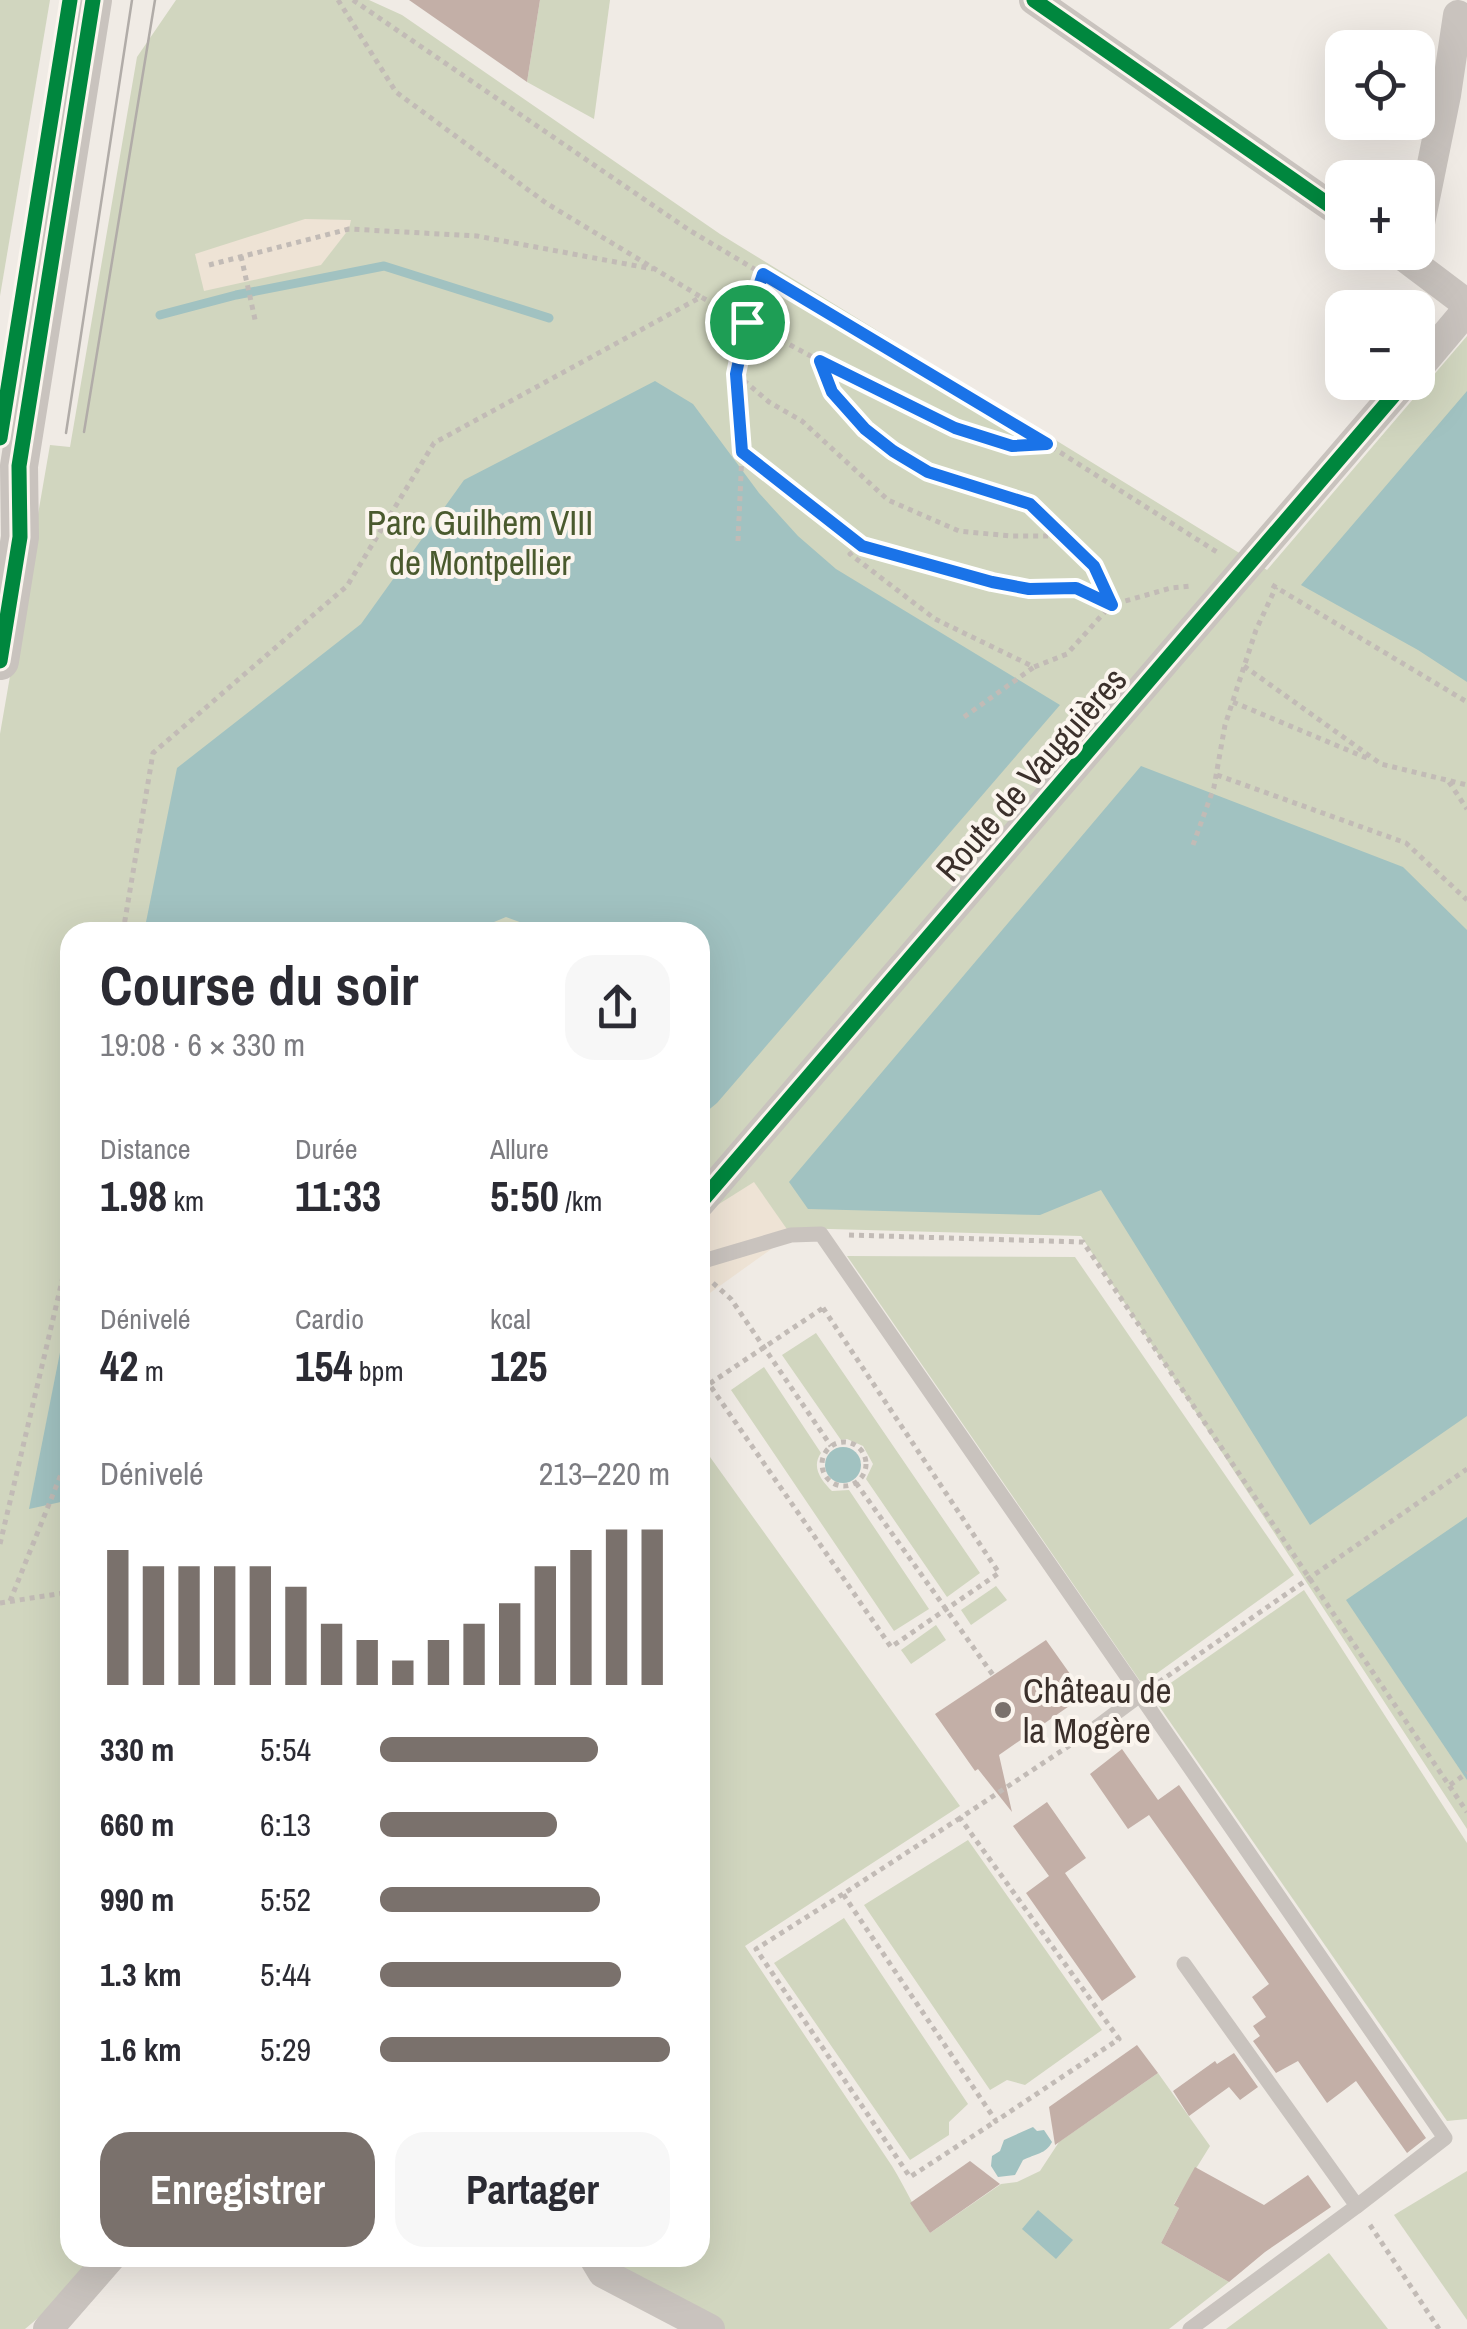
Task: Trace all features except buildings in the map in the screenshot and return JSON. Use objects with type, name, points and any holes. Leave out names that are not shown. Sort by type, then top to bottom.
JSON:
[{"type":"street","points":[[0,661],[20,537],[19,466],[93,0]]},
{"type":"street","points":[[1034,0],[1325,202]]},
{"type":"street","points":[[1431,160],[1443,114],[1458,14]]},
{"type":"street","points":[[1429,270],[1467,307],[1435,347]]},
{"type":"street","name":"Route de Vauguières","points":[[710,1191],[1391,400]]},
{"type":"street","points":[[48,2329],[102,2267]]},
{"type":"street","points":[[599,2267],[603,2273],[710,2329]]},
{"type":"lane","points":[[710,1267],[790,1235],[821,1234],[1446,2138],[1190,2329]]},
{"type":"lane","points":[[1097,1727],[1140,1696]]},
{"type":"lane","points":[[1184,1964],[1357,2206]]},
{"type":"path","points":[[338,0],[396,92],[546,203],[700,297],[955,428],[1012,446],[1047,444]]},
{"type":"path","points":[[352,0],[689,230],[1047,444],[1245,571],[1467,702]]},
{"type":"path","points":[[209,264],[350,229],[478,236],[661,270]]},
{"type":"path","points":[[241,256],[256,324]]},
{"type":"path","points":[[738,541],[742,452],[736,374],[763,274]]},
{"type":"path","points":[[125,922],[153,753],[347,586],[434,442],[700,297]]},
{"type":"path","points":[[820,361],[832,392],[865,429],[893,451],[928,472],[1030,504],[1094,566],[1112,605]]},
{"type":"path","points":[[736,374],[770,402],[802,421],[888,500],[960,531],[1062,536]]},
{"type":"path","points":[[742,452],[862,546],[992,582],[1029,589],[1076,588],[1112,605]]},
{"type":"path","points":[[862,546],[850,554],[936,619],[1034,666]]},
{"type":"path","points":[[964,717],[1034,666],[1067,654],[1112,605],[1190,586]]},
{"type":"path","points":[[1193,845],[1217,774],[1224,725],[1276,587]]},
{"type":"path","points":[[1244,666],[1381,764]]},
{"type":"path","points":[[1233,702],[1381,764],[1467,785]]},
{"type":"path","points":[[1217,774],[1406,843],[1467,900]]},
{"type":"path","points":[[1448,780],[1467,809]]},
{"type":"path","points":[[821,1234],[1083,1242],[1467,1812]]},
{"type":"path","points":[[710,1276],[731,1299],[831,1446]]},
{"type":"path","points":[[0,1544],[60,1289]]},
{"type":"path","points":[[823,1308],[999,1573],[891,1647],[710,1384],[763,1347],[823,1308]]},
{"type":"path","points":[[851,1443],[862,1452],[866,1465],[856,1483],[841,1487],[827,1480],[821,1466],[831,1446],[851,1443]]},
{"type":"path","points":[[1140,1696],[1467,1469]]},
{"type":"path","points":[[10,1601],[60,1477]]},
{"type":"path","points":[[856,1483],[992,1676]]},
{"type":"path","points":[[0,1602],[60,1594]]},
{"type":"path","points":[[960,1818],[1119,2039],[910,2177],[756,1948],[1097,1727]]},
{"type":"path","points":[[1450,1786],[1467,1774]]},
{"type":"path","points":[[843,1894],[996,2122]]},
{"type":"path","points":[[1357,2206],[1439,2329]]},
{"type":"green space","points":[[0,0],[50,0],[0,296]]},
{"type":"green space","name":"Parc Guilhem VIII de Montpellier","points":[[176,0],[369,0],[402,15],[720,234],[1267,570],[1412,400],[1435,400],[1435,373],[1467,336],[1467,1829],[1081,1236],[794,1228],[710,1291],[710,922],[60,922],[60,2267],[83,2267],[25,2329],[0,2329],[0,734],[50,445],[70,447],[137,57]]},
{"type":"green space","points":[[540,0],[610,0],[594,119],[527,82]]},
{"type":"green space","points":[[847,1256],[1075,1257],[1294,1575],[1142,1684]]},
{"type":"green space","points":[[816,1333],[980,1573],[947,1597],[866,1479],[873,1464],[863,1446],[841,1440],[782,1355]]},
{"type":"green space","points":[[764,1367],[821,1453],[817,1468],[821,1478],[832,1491],[849,1490],[929,1609],[894,1631],[731,1390]]},
{"type":"green space","points":[[710,1457],[960,1806],[745,1946],[892,2166],[930,2233],[1001,2184],[1017,2182],[1040,2171],[1059,2142],[1158,2073],[1210,2146],[1174,2204],[1179,2208],[1161,2243],[1229,2282],[1169,2329],[710,2329],[609,2267],[710,2267]]},
{"type":"green space","points":[[996,1586],[1007,1600],[971,1625],[961,1610]]},
{"type":"green space","points":[[1304,1590],[1467,1843],[1467,2119],[1447,2121],[1152,1696]]},
{"type":"green space","points":[[936,1625],[946,1640],[911,1664],[901,1650]]},
{"type":"green space","points":[[968,1840],[1102,2030],[1025,2085],[1007,2080],[990,2090],[864,1905]]},
{"type":"green space","points":[[844,1918],[968,2104],[949,2122],[949,2135],[910,2160],[774,1963]]},
{"type":"green space","points":[[1467,2171],[1467,2320],[1394,2215]]},
{"type":"green space","points":[[1329,2253],[1388,2329],[1226,2329]]},
{"type":"shaded area","points":[[305,219],[351,220],[349,229],[321,265],[204,291],[195,254]]},
{"type":"shaded area","points":[[754,1182],[791,1235],[710,1293],[710,1210]]},
{"type":"water","points":[[655,381],[693,404],[759,493],[798,536],[836,569],[1060,705],[710,1109],[710,922],[520,922],[506,917],[494,922],[146,922],[177,768],[361,624],[464,480]]},
{"type":"water","points":[[1467,391],[1467,682],[1301,585]]},
{"type":"water","points":[[1141,766],[1403,867],[1467,930],[1467,1416],[1310,1525],[1101,1190],[1040,1215],[808,1209],[789,1182]]},
{"type":"water","points":[[60,1352],[60,1502],[29,1509]]},
{"type":"water","points":[[843,1447],[855,1453],[861,1465],[855,1477],[843,1483],[831,1477],[825,1465],[831,1453]]},
{"type":"water","points":[[1467,1517],[1467,1780],[1346,1600]]},
{"type":"water","points":[[1033,2127],[1044,2130],[1052,2142],[1050,2146],[1023,2160],[1015,2175],[998,2177],[991,2166],[992,2156],[1000,2151],[1004,2140]]},
{"type":"water","points":[[1038,2210],[1073,2240],[1056,2259],[1022,2229]]},
{"type":"waterway","points":[[160,315],[236,295],[384,266],[549,318]]},
{"type":"tram line","points":[[66,433],[132,0]]},
{"type":"tram line","points":[[84,432],[155,0]]},
{"type":"cycle path","points":[[0,438],[70,0]]},
{"type":"cycle path","points":[[0,661],[20,537],[19,466],[93,0]]},
{"type":"cycle path","points":[[1034,0],[1325,202]]},
{"type":"cycle path","points":[[710,1191],[1390,400]]},
{"type":"place","name":"Château de la Mogère","points":[[1003,1710]]},
{"type":"route","points":[[763,274],[1047,444],[1012,446],[955,428],[820,361],[832,392],[865,429],[893,451],[928,472],[1030,504],[1094,566],[1112,605],[1076,588],[1029,589],[992,582],[862,546],[806,505],[742,452],[736,374],[747,322],[763,274]]}]
